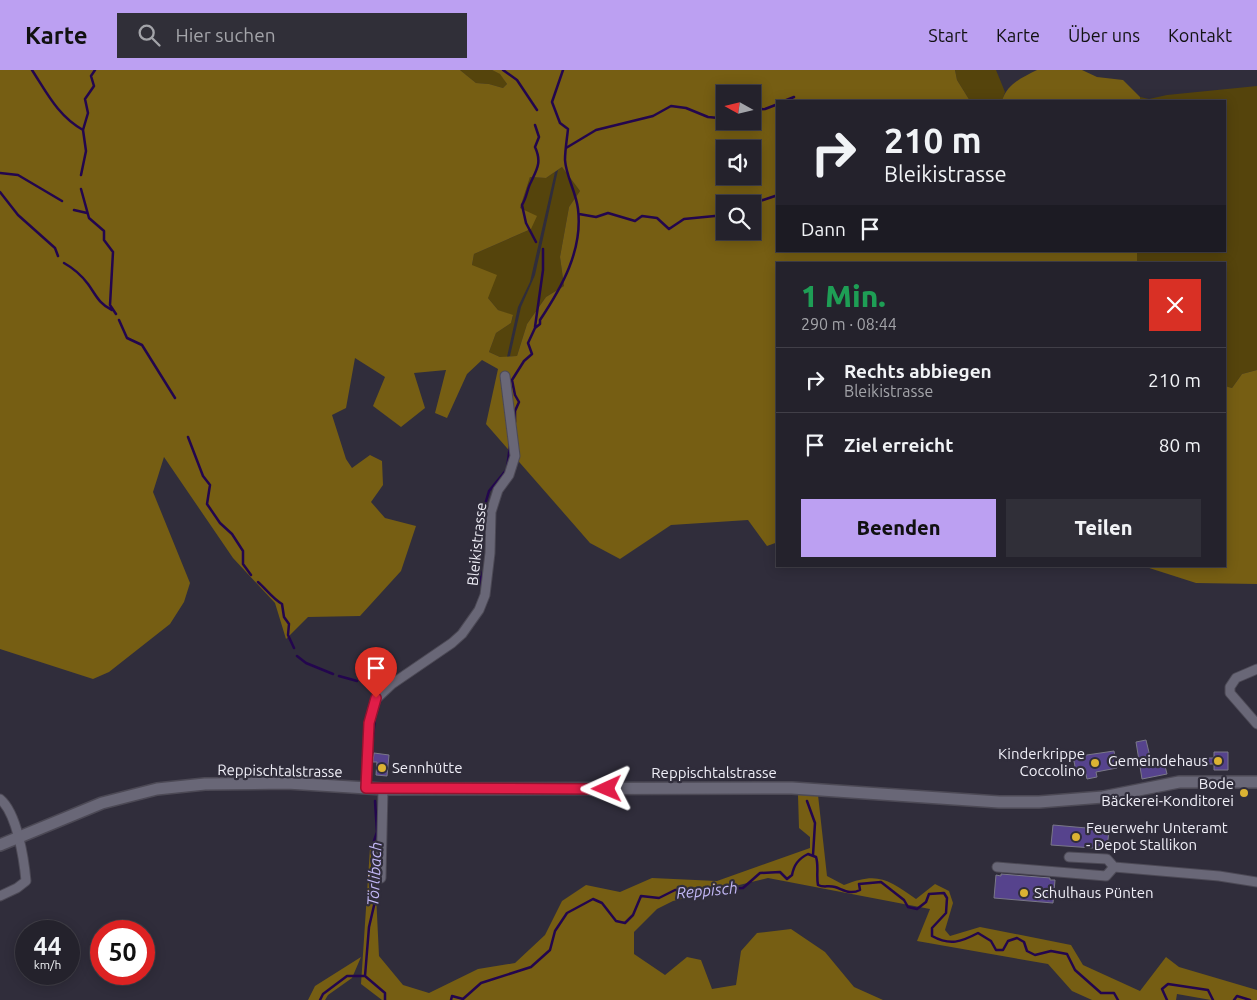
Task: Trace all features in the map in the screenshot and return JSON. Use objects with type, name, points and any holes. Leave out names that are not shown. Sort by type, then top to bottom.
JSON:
[{"type":"main road","name":"Reppischtalstrasse","points":[[0,845],[102,803],[158,789],[205,784],[258,783],[383,789],[763,787],[848,790],[999,802],[1040,802],[1103,797],[1179,782],[1257,782]]},
{"type":"street","name":"Bleikistrasse","points":[[366,788],[369,723],[376,698],[392,684],[458,638],[470,625],[483,602],[487,586],[491,512],[498,490],[509,475],[515,456],[505,376]]},
{"type":"street","points":[[1257,668],[1231,682],[1230,693],[1257,724]]},
{"type":"street","points":[[381,878],[383,789]]},
{"type":"street","points":[[0,799],[8,811],[19,837],[26,881],[17,888],[0,896]]},
{"type":"street","points":[[1068,857],[1107,859],[1114,867],[1219,876],[1257,882]]},
{"type":"street","points":[[998,867],[1106,876],[1114,867]]},
{"type":"shaded area","points":[[0,70],[460,70],[476,83],[503,88],[507,84],[500,74],[492,70],[955,70],[957,80],[969,100],[776,100],[776,252],[1137,252],[1137,262],[776,262],[776,543],[767,546],[748,520],[671,525],[620,559],[590,543],[486,424],[498,369],[482,360],[467,374],[447,418],[435,413],[446,370],[414,373],[425,408],[401,427],[373,406],[385,377],[355,358],[346,408],[332,415],[346,459],[352,468],[370,455],[382,461],[383,485],[371,502],[385,518],[416,526],[401,571],[360,616],[308,617],[286,639],[275,603],[233,558],[164,457],[153,492],[190,583],[184,602],[170,624],[109,672],[93,679],[0,649]],"holes":[[[562,167],[580,191],[569,207],[560,257],[564,286],[546,297],[527,324],[517,356],[500,357],[489,352],[496,333],[511,323],[513,315],[498,310],[488,298],[497,275],[472,265],[474,254],[531,229],[537,216],[520,208],[530,177],[546,178]]]},
{"type":"shaded area","points":[[460,70],[492,70],[501,74],[507,84],[503,88],[476,83]]},
{"type":"shaded area","points":[[955,70],[996,70],[1005,92],[1002,100],[969,100],[957,80]]},
{"type":"shaded area","points":[[1037,70],[1082,70],[1097,77],[1123,80],[1140,97],[1140,100],[1002,100],[1007,90],[1020,79]]},
{"type":"shaded area","points":[[1257,86],[1257,370],[1242,374],[1232,388],[1226,386],[1226,262],[1137,262],[1137,252],[1226,252],[1226,100],[1140,100],[1140,97],[1149,99],[1167,95]]},
{"type":"shaded area","points":[[562,167],[580,191],[569,207],[560,257],[564,286],[546,297],[527,324],[517,356],[510,356],[521,307],[535,275],[558,170]]},
{"type":"shaded area","points":[[555,172],[530,282],[518,307],[507,357],[500,357],[489,352],[496,333],[511,323],[513,316],[498,310],[488,298],[472,265],[474,254],[531,229],[520,208],[530,177],[546,178]]},
{"type":"shaded area","points":[[1257,370],[1257,584],[1196,583],[1146,567],[1226,567],[1226,386],[1232,388],[1242,374]]},
{"type":"shaded area","points":[[798,795],[818,795],[827,876],[844,885],[866,879],[875,878],[883,880],[916,899],[935,884],[949,891],[953,903],[945,930],[950,936],[980,927],[1071,945],[1083,965],[1140,991],[1166,957],[1179,967],[1257,990],[1257,1000],[1211,1000],[1177,994],[1176,1000],[1092,1000],[1072,991],[1048,964],[917,941],[930,909],[768,878],[673,901],[657,909],[634,932],[634,954],[665,975],[687,957],[701,960],[712,989],[736,985],[741,951],[757,933],[791,929],[825,952],[854,987],[883,1000],[382,1000],[361,984],[370,848],[378,843],[376,894],[379,956],[403,985],[429,993],[478,969],[515,963],[545,935],[562,901],[586,885],[620,892],[652,878],[717,881],[810,848],[810,837],[799,828]]},
{"type":"shaded area","points":[[361,957],[352,978],[328,995],[325,1000],[308,1000],[315,986]]},
{"type":"building","points":[[1146,740],[1152,765],[1164,762],[1167,774],[1142,779],[1136,742]]},
{"type":"building","name":"Kinderkrippe Coccolino","points":[[1114,751],[1117,768],[1096,772],[1097,777],[1087,779],[1085,771],[1074,774],[1072,767],[1075,766],[1073,757]]},
{"type":"building","name":"Gemeindehaus","points":[[1214,752],[1228,752],[1228,770],[1214,770],[1214,764],[1208,764],[1208,758],[1214,758]]},
{"type":"building","name":"Sennhütte","points":[[374,753],[389,755],[387,776],[376,775],[377,762],[373,762]]},
{"type":"building","points":[[1053,825],[1109,830],[1107,849],[1051,845]]},
{"type":"building","name":"Schulhaus Pünten","points":[[1001,874],[1055,880],[1053,903],[994,898],[996,875],[1001,876]]},
{"type":"waterway","points":[[32,70],[60,111],[83,130]]},
{"type":"waterway","points":[[81,175],[86,151],[83,130],[88,113],[85,99],[94,86],[91,76],[95,70]]},
{"type":"waterway","points":[[503,70],[517,80],[537,110]]},
{"type":"waterway","points":[[515,422],[515,411],[519,402],[515,395],[512,380],[524,361],[532,354],[528,343],[563,281],[569,268],[577,239],[578,209],[565,160],[568,129],[560,123],[552,102],[563,70]]},
{"type":"waterway","points":[[786,100],[794,97]]},
{"type":"waterway","points":[[761,109],[776,105]]},
{"type":"waterway","points":[[566,148],[596,130],[653,116],[671,106],[686,108],[708,117],[716,118]]},
{"type":"waterway","points":[[535,125],[539,137],[535,147],[538,165],[522,205],[526,223],[536,242]]},
{"type":"waterway","points":[[0,173],[18,175],[62,201]]},
{"type":"waterway","points":[[81,189],[89,218],[104,231],[104,240],[113,252],[110,305],[116,314]]},
{"type":"waterway","points":[[0,192],[18,215],[55,248],[58,256]]},
{"type":"waterway","points":[[761,201],[776,196]]},
{"type":"waterway","points":[[74,210],[87,213]]},
{"type":"waterway","points":[[579,214],[596,217],[608,213],[635,221],[642,216],[657,218],[669,229],[684,219],[716,216]]},
{"type":"waterway","points":[[535,327],[543,270],[543,249]]},
{"type":"waterway","points":[[64,263],[80,275],[101,302],[112,310]]},
{"type":"waterway","points":[[119,320],[127,338],[142,345],[175,398]]},
{"type":"waterway","points":[[188,437],[203,476],[210,485],[207,504],[220,523],[232,534],[243,551],[243,564],[251,575]]},
{"type":"waterway","points":[[484,508],[489,491],[507,469],[510,445]]},
{"type":"waterway","points":[[480,571],[482,586]]},
{"type":"waterway","points":[[258,582],[282,604],[284,617],[289,624],[288,635],[294,648]]},
{"type":"waterway","points":[[297,656],[306,663],[333,674]]},
{"type":"waterway","points":[[339,676],[357,681]]},
{"type":"waterway","points":[[363,682],[378,691]]},
{"type":"waterway","points":[[378,691],[385,685]]},
{"type":"waterway","name":"Törlibach","points":[[372,746],[375,717]]},
{"type":"waterway","name":"Törlibach","points":[[365,976],[369,927],[376,897],[372,885],[373,844],[377,832],[375,801]]},
{"type":"waterway","points":[[807,801],[815,823],[813,855]]},
{"type":"waterway","name":"Reppisch","points":[[451,1000],[452,996],[463,999],[481,983],[531,967],[550,950],[555,931],[567,913],[593,899],[602,903],[616,921],[625,923],[633,915],[641,896],[659,898],[675,890],[743,888],[760,873],[780,872],[787,879],[792,875],[797,863],[808,854],[816,857],[818,885],[833,886],[847,892],[853,892],[860,890],[859,884],[881,882],[904,900],[908,907],[917,909],[926,902],[929,894],[944,893],[947,898],[946,913],[932,928],[932,936],[944,941],[955,942],[978,933],[991,941],[996,950],[1003,950],[1008,941],[1017,938],[1024,942],[1027,951],[1035,955],[1051,951],[1067,954],[1075,970],[1101,993],[1114,993],[1118,1000]]},
{"type":"waterway","name":"Reppisch","points":[[320,1000],[323,994],[347,976],[365,976],[385,993],[385,1000]]},
{"type":"waterway","name":"Reppisch","points":[[1167,1000],[1162,989],[1168,984],[1208,990],[1213,1000]]},
{"type":"waterway","name":"Reppisch","points":[[1234,1000],[1237,996],[1250,1000]]},
{"type":"place","name":"Gemeindehaus","points":[[1218,761]]},
{"type":"place","name":"Kinderkrippe Coccolino","points":[[1095,763]]},
{"type":"place","name":"Sennhütte","points":[[382,768]]},
{"type":"place","name":"Bode Bäckerei-Konditorei","points":[[1244,793]]},
{"type":"place","name":"Feuerwehr Unteramt - Depot Stallikon","points":[[1076,837]]},
{"type":"place","name":"Schulhaus Pünten","points":[[1024,893]]},
{"type":"route","points":[[376,698],[369,723],[366,788],[607,789]]}]
